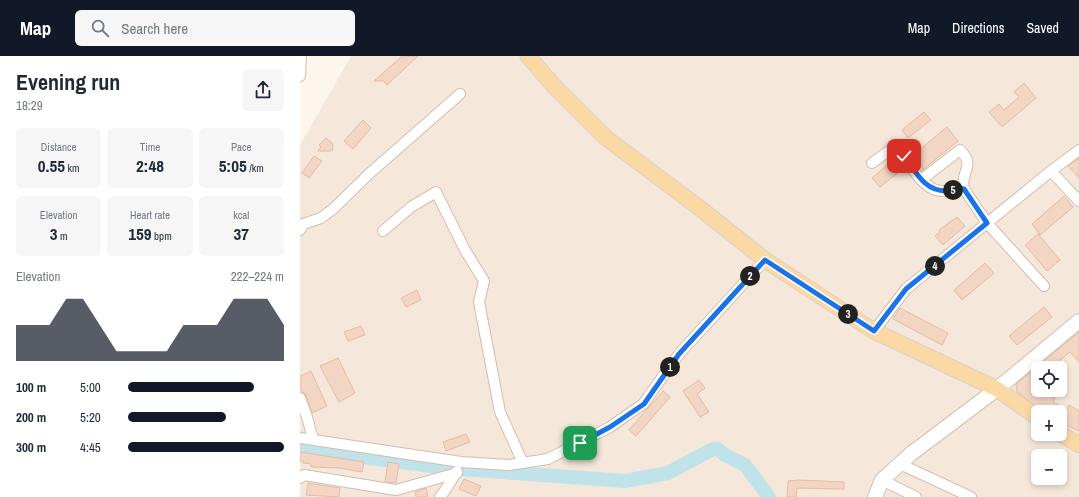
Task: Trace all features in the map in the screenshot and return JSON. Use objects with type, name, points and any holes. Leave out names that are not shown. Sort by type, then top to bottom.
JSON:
[{"type":"main road","points":[[528,56],[554,86],[606,138],[697,206],[765,260],[874,331],[997,389],[1031,413]]},
{"type":"main road","points":[[1067,438],[1079,445]]},
{"type":"street","points":[[300,76],[301,56]]},
{"type":"street","points":[[300,230],[303,224],[321,218],[333,209],[370,173],[460,94]]},
{"type":"street","points":[[872,163],[897,145],[921,180],[933,190],[947,191],[958,188],[964,189]]},
{"type":"street","points":[[921,180],[960,150],[968,160],[963,183],[964,189],[987,223],[1044,286]]},
{"type":"street","points":[[874,331],[906,289],[1079,150]]},
{"type":"street","points":[[1051,171],[1079,201]]},
{"type":"street","points":[[383,231],[411,207],[436,192],[465,250],[484,281],[479,302],[500,412],[523,463]]},
{"type":"street","points":[[300,438],[313,439],[459,467],[509,465],[548,459],[610,427],[644,404],[679,354],[765,260]]},
{"type":"street","points":[[875,497],[882,480],[927,440],[997,389],[1079,321]]},
{"type":"street","points":[[300,398],[307,416],[313,439]]},
{"type":"street","points":[[900,464],[971,497]]},
{"type":"street","points":[[300,478],[304,475],[396,490],[459,467]]},
{"type":"street","points":[[440,497],[459,467]]},
{"type":"street","points":[[882,480],[916,497]]},
{"type":"shaded area","points":[[351,56],[1079,56],[1079,497],[300,497],[300,145]]},
{"type":"building","points":[[402,56],[418,56],[387,85],[384,81],[374,81]]},
{"type":"building","points":[[1024,83],[1036,98],[1002,127],[989,112],[999,104],[1004,110],[1019,97],[1014,92]]},
{"type":"building","points":[[924,112],[931,120],[908,138],[902,130]]},
{"type":"building","points":[[363,120],[371,128],[353,149],[344,141]]},
{"type":"building","points":[[947,127],[958,141],[923,170],[912,156]]},
{"type":"building","points":[[326,138],[332,143],[332,151],[318,151],[321,147],[319,145]]},
{"type":"building","points":[[314,156],[322,161],[309,178],[302,173]]},
{"type":"building","points":[[897,157],[904,168],[880,187],[872,178]]},
{"type":"building","points":[[1079,158],[1079,178],[1068,166]]},
{"type":"building","points":[[1064,196],[1073,207],[1040,235],[1032,224]]},
{"type":"building","points":[[957,217],[965,226],[943,245],[935,236],[940,232],[939,230]]},
{"type":"building","points":[[1038,234],[1060,260],[1047,271],[1025,245]]},
{"type":"building","points":[[985,263],[994,273],[962,300],[954,290]]},
{"type":"building","points":[[417,290],[421,300],[406,307],[401,298]]},
{"type":"building","points":[[1044,307],[1052,317],[1017,345],[1009,336]]},
{"type":"building","points":[[900,308],[948,333],[942,345],[893,319]]},
{"type":"building","points":[[361,326],[365,335],[348,341],[344,332]]},
{"type":"building","points":[[1079,332],[1079,362],[1070,352],[1059,361],[1044,361]]},
{"type":"building","points":[[338,358],[355,393],[339,402],[320,366]]},
{"type":"building","points":[[311,371],[327,406],[312,413],[306,395],[300,389],[300,376]]},
{"type":"building","points":[[1031,372],[1031,397],[1053,397],[1055,398],[1053,402],[1059,405],[1035,405],[1017,392],[1016,384]]},
{"type":"building","points":[[699,380],[705,388],[697,394],[709,412],[700,417],[683,391]]},
{"type":"building","points":[[663,391],[670,397],[636,436],[629,430]]},
{"type":"building","points":[[1069,405],[1079,411],[1079,431],[1067,425],[1067,409]]},
{"type":"building","points":[[466,434],[470,442],[446,451],[443,442]]},
{"type":"building","points":[[300,452],[364,462],[362,472],[339,468],[311,467],[311,464],[300,461]]},
{"type":"building","points":[[388,462],[399,464],[396,483],[385,482]]},
{"type":"building","points":[[464,479],[481,486],[476,496],[459,489]]},
{"type":"building","points":[[788,481],[844,482],[844,489],[797,488],[796,497],[787,497]]},
{"type":"building","points":[[308,483],[340,488],[339,497],[306,495]]},
{"type":"building","points":[[426,488],[428,497],[416,497],[415,492]]},
{"type":"waterway","points":[[300,449],[447,468],[625,481],[668,473],[713,449],[718,449],[725,455],[745,465],[769,497]]},
{"type":"route","points":[[580,443],[610,427],[644,404],[679,354],[765,260],[874,331],[906,289],[987,223],[964,189],[958,188],[947,191],[933,190],[921,180],[904,156]]}]
